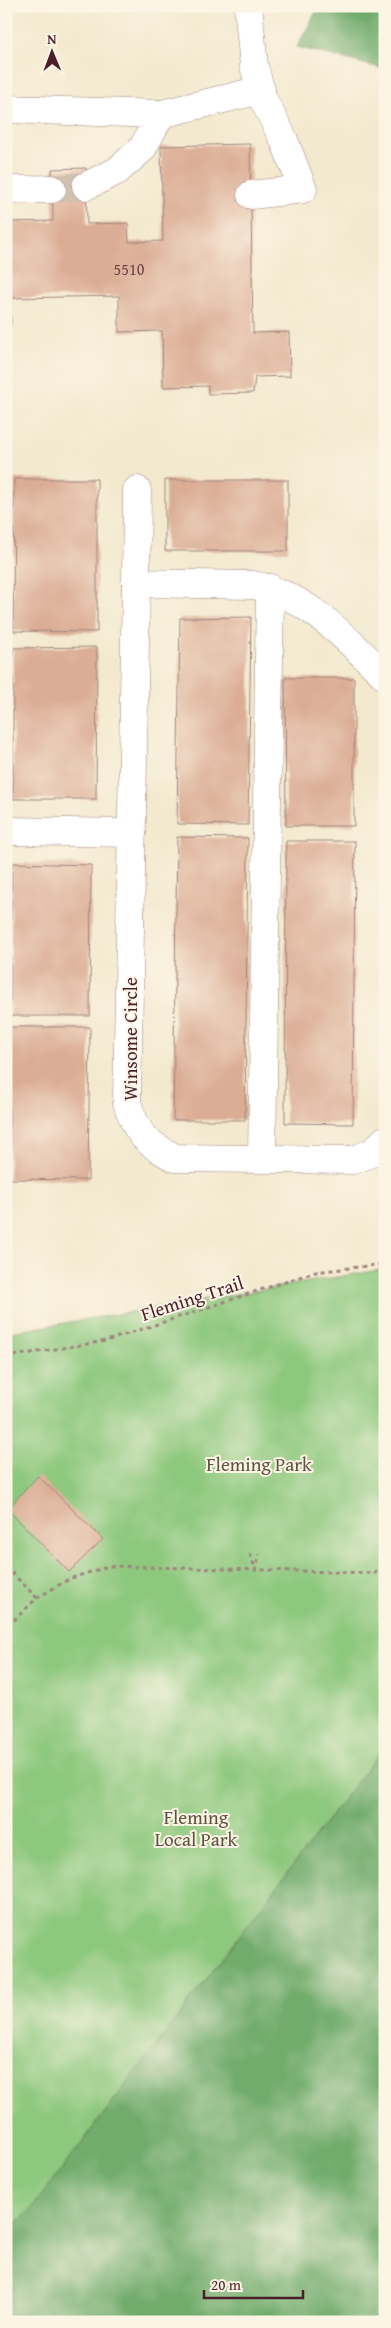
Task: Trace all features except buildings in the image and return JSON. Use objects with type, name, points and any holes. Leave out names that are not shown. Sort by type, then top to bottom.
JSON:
[{"type":"street","points":[[248,6],[254,66],[261,90],[284,140],[303,189],[250,195]]},
{"type":"street","points":[[6,109],[161,114],[261,90]]},
{"type":"street","points":[[86,186],[117,171],[142,149],[161,114]]},
{"type":"street","points":[[6,190],[52,189]]},
{"type":"street","name":"Winsome Circle","points":[[137,490],[128,1103],[135,1127],[152,1146],[176,1158],[354,1160],[373,1152],[385,1140]]},
{"type":"street","points":[[136,583],[254,585],[270,588],[295,599],[330,624],[385,676]]},
{"type":"street","points":[[262,1158],[270,588]]},
{"type":"street","points":[[6,831],[132,833]]},
{"type":"path","name":"Fleming Trail","points":[[6,1356],[106,1341],[316,1272],[385,1264]]},
{"type":"path","points":[[250,1554],[256,1570]]},
{"type":"path","points":[[256,1570],[259,1554]]},
{"type":"path","points":[[6,1628],[37,1598],[69,1579],[110,1566],[376,1574],[385,1563]]},
{"type":"path","points":[[6,1567],[37,1598]]},
{"type":"green space","points":[[319,6],[385,6],[385,69],[297,47]]},
{"type":"green space","name":"Fleming Local Park","points":[[385,1269],[385,2322],[6,2322],[6,1333]]},
{"type":"green space","points":[[385,1745],[385,2322],[6,2322],[6,2234],[32,2208]]},
{"type":"tunnel","points":[[52,189],[86,186]]},
{"type":"park label","name":"Fleming Park","points":[[259,1464]]}]
